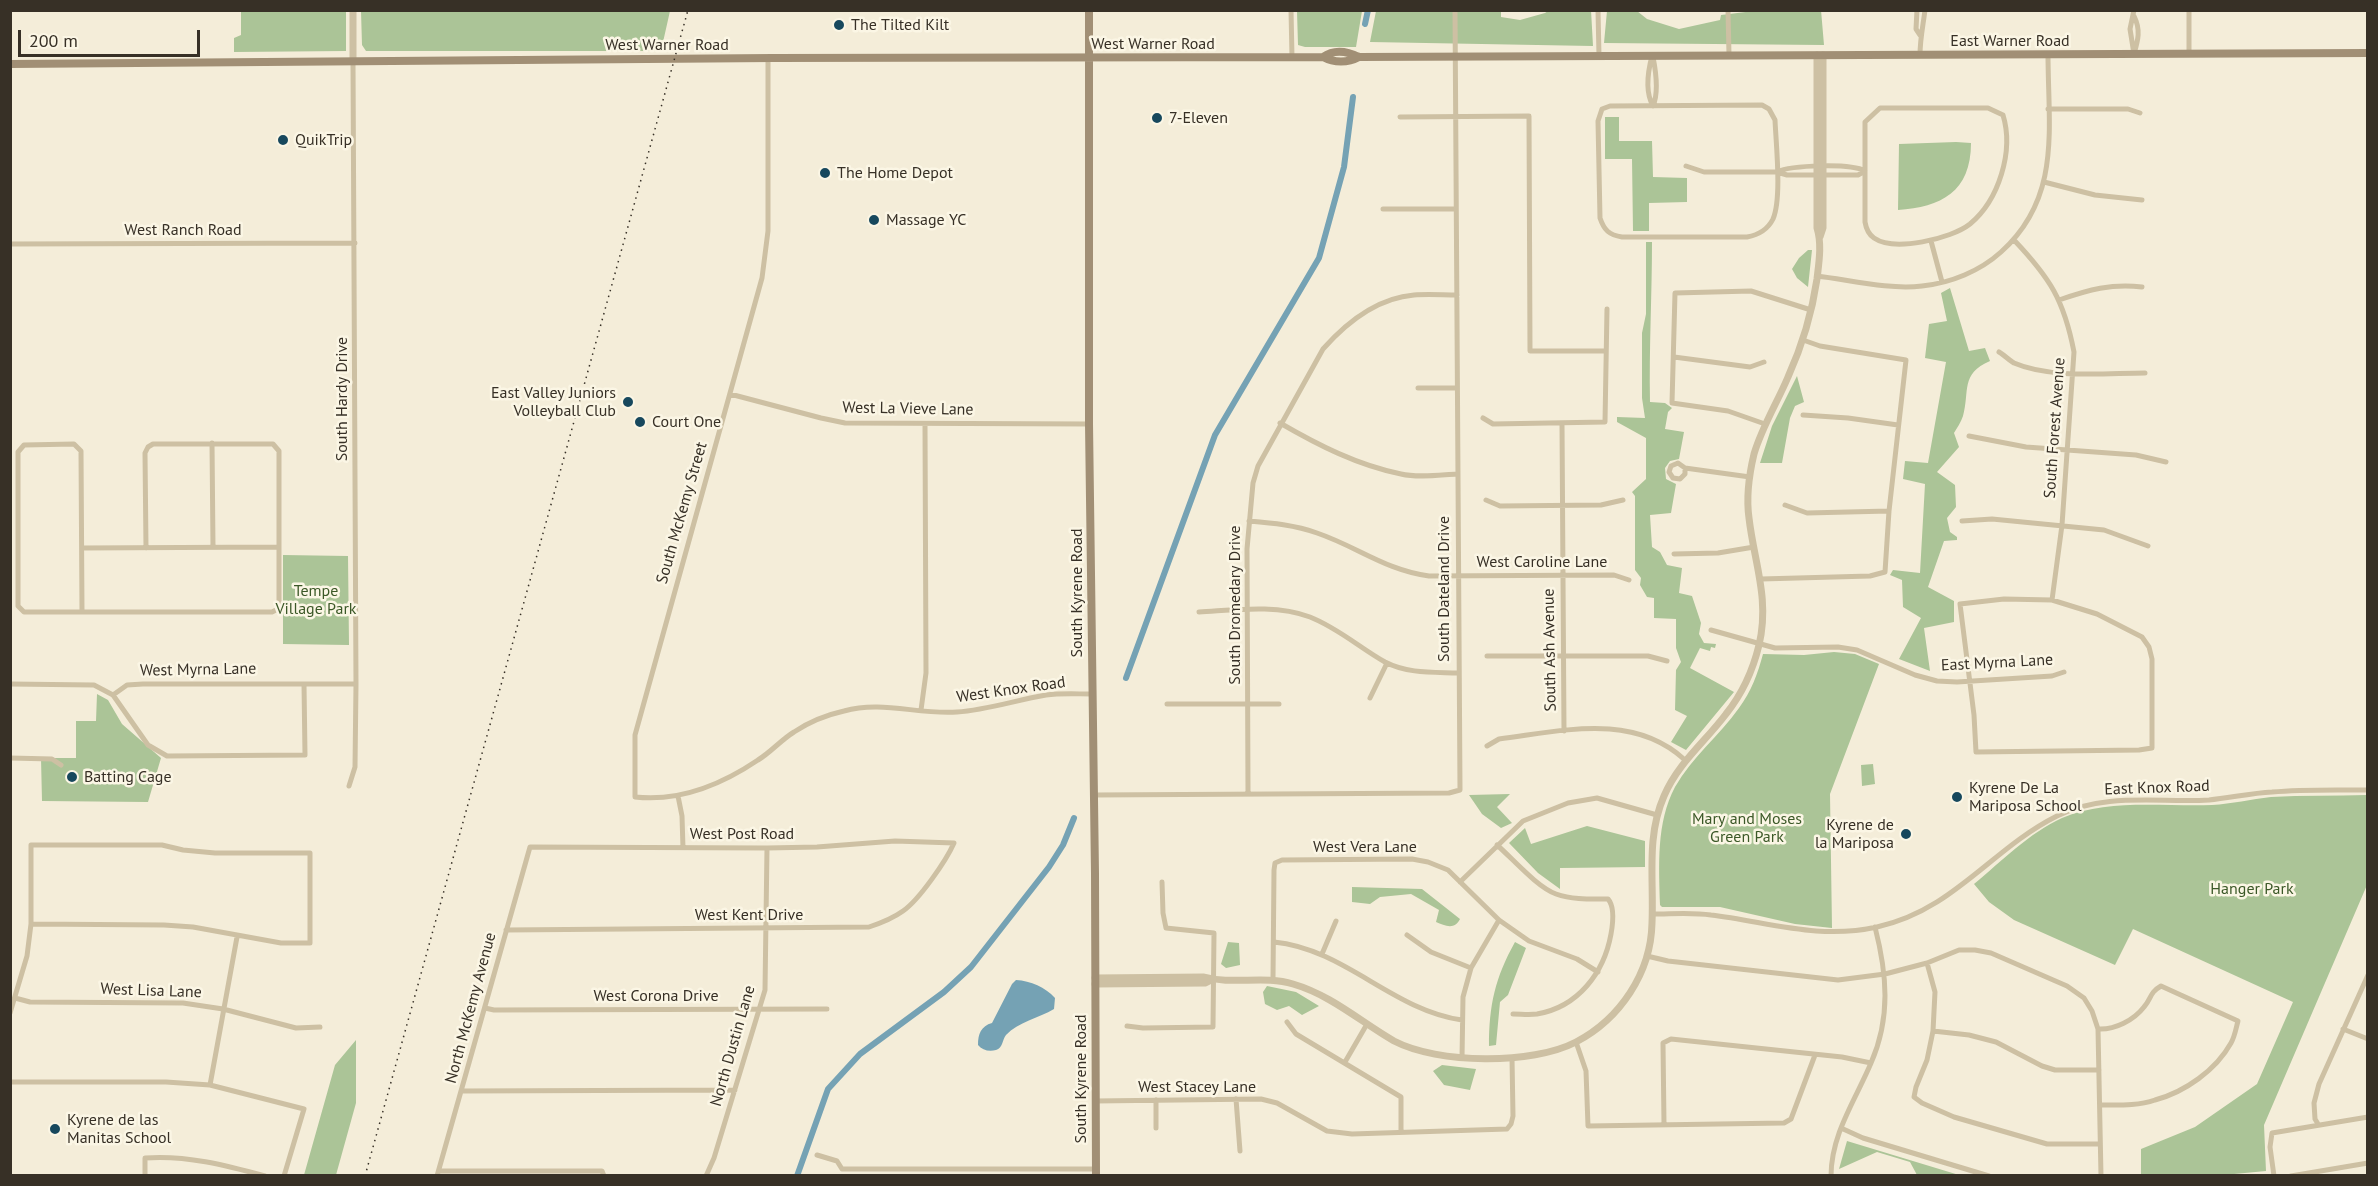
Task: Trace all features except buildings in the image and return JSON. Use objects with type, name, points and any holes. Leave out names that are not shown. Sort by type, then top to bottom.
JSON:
[{"type":"main road","name":"South Kyrene Road","points":[[1089,10],[1089,424],[1096,1172]]},
{"type":"main road","name":"West Warner Road","points":[[10,64],[768,58],[1323,57],[1330,52],[1350,52],[1359,57],[1652,56]]},
{"type":"main road","name":"East Warner Road","points":[[1652,56],[2367,53]]},
{"type":"street","name":"South Hardy Drive","points":[[349,786],[356,767],[353,10]]},
{"type":"street","points":[[1291,10],[1292,57]]},
{"type":"street","name":"South Dateland Drive","points":[[1248,793],[1449,793],[1460,790],[1455,10]]},
{"type":"street","points":[[1599,10],[1599,56]]},
{"type":"street","points":[[1728,10],[1729,56]]},
{"type":"street","points":[[1917,10],[1916,29],[1920,35]]},
{"type":"street","points":[[1920,55],[1920,35],[1925,10]]},
{"type":"street","points":[[2189,10],[2189,54]]},
{"type":"street","points":[[2134,13],[2130,25],[2134,54]]},
{"type":"street","points":[[1817,276],[1899,287],[1942,282],[1982,267],[2014,240],[2026,226],[2044,183],[2049,153],[2048,54]]},
{"type":"street","points":[[1095,981],[1204,977],[1272,979],[1295,984],[1312,991],[1409,1047],[1436,1055],[1462,1058],[1512,1058],[1539,1055],[1576,1042],[1599,1027],[1624,1002],[1647,956],[1652,914],[1652,849],[1658,815],[1669,786],[1685,760],[1737,699],[1750,673],[1759,645],[1762,617],[1761,579],[1748,507],[1750,477],[1755,452],[1765,424],[1803,340],[1817,276],[1820,237],[1817,228],[1820,171],[1820,55]]},
{"type":"street","points":[[1652,56],[1648,68],[1648,99],[1653,106]]},
{"type":"street","name":"South McKemy Street","points":[[635,797],[634,735],[762,278],[767,246],[768,58]]},
{"type":"street","points":[[1757,105],[1769,109],[1775,120],[1776,203],[1772,221],[1766,228],[1758,234],[1747,237],[1622,237],[1607,232],[1600,218],[1599,114],[1610,106],[1653,106],[1757,105]]},
{"type":"street","points":[[1880,108],[1988,108],[2003,115],[2005,149],[2003,168],[1997,188],[1989,202],[1970,224],[1955,233],[1931,241],[1895,243],[1874,238],[1868,232],[1865,222],[1865,171],[1865,122],[1880,108]]},
{"type":"street","points":[[2049,109],[2128,109],[2140,113]]},
{"type":"street","points":[[1400,117],[1529,116],[1530,351],[1606,351]]},
{"type":"street","points":[[1686,166],[1704,172],[1776,172],[1786,168],[1858,175],[1865,171]]},
{"type":"street","points":[[2044,183],[2095,195],[2142,200]]},
{"type":"street","points":[[1383,209],[1455,208]]},
{"type":"street","name":"South Forest Avenue","points":[[2014,240],[2042,270],[2059,300],[2069,325],[2074,352],[2062,525],[2052,600]]},
{"type":"street","points":[[1931,241],[1942,282]]},
{"type":"street","name":"West Ranch Road","points":[[10,244],[355,243]]},
{"type":"street","points":[[2059,300],[2107,286],[2142,287]]},
{"type":"street","points":[[1765,424],[1728,411],[1672,403],[1675,293],[1751,291],[1811,310]]},
{"type":"street","name":"South Dromedary Drive","points":[[1248,793],[1247,549],[1257,466],[1323,349],[1338,332],[1360,314],[1379,305],[1412,295],[1457,295]]},
{"type":"street","points":[[1483,418],[1493,424],[1605,422],[1607,309]]},
{"type":"street","points":[[1761,579],[1870,576],[1885,572],[1889,511],[1906,360],[1820,346],[1803,340]]},
{"type":"street","points":[[1999,352],[2014,363],[2042,370],[2145,374]]},
{"type":"street","points":[[1674,357],[1750,367],[1764,363]]},
{"type":"street","points":[[1418,388],[1456,387]]},
{"type":"street","name":"West La Vieve Lane","points":[[730,394],[834,421],[879,424],[1089,424]]},
{"type":"street","points":[[1803,416],[1848,418],[1898,425]]},
{"type":"street","points":[[1280,423],[1311,441],[1355,461],[1403,475],[1457,474]]},
{"type":"street","points":[[921,710],[926,666],[925,424]]},
{"type":"street","name":"South Ash Avenue","points":[[1562,424],[1564,731]]},
{"type":"street","points":[[1969,436],[2026,447],[2136,454],[2166,462]]},
{"type":"street","points":[[212,443],[213,547]]},
{"type":"street","points":[[82,612],[82,458],[79,447],[74,444],[35,444],[20,447],[18,452],[18,606],[21,611],[82,612],[272,612],[278,609],[279,452],[277,447],[273,444],[212,443],[153,444],[148,447],[145,453],[146,548]]},
{"type":"street","points":[[1685,468],[1750,477]]},
{"type":"street","points":[[1486,500],[1500,506],[1601,505],[1623,500]]},
{"type":"street","points":[[1785,505],[1807,513],[1889,511]]},
{"type":"street","points":[[1962,521],[1992,519],[2104,530],[2148,546]]},
{"type":"street","name":"West Caroline Lane","points":[[1249,521],[1293,526],[1316,532],[1388,567],[1408,573],[1429,576],[1614,575],[1629,580]]},
{"type":"street","points":[[10,541],[18,541]]},
{"type":"street","points":[[82,548],[279,547]]},
{"type":"street","points":[[1674,554],[1718,553],[1754,547]]},
{"type":"street","points":[[2004,598],[2052,600],[2097,614],[2142,637],[2149,647],[2152,658],[2152,748],[1976,752],[1971,681],[1960,604],[2004,598]]},
{"type":"street","points":[[1199,612],[1281,610],[1308,616],[1334,628],[1387,663],[1422,673],[1458,673]]},
{"type":"street","points":[[1711,630],[1759,645]]},
{"type":"street","name":"East Myrna Lane","points":[[1759,645],[1786,650],[1847,648],[1869,654],[1927,679],[1946,682],[2052,676],[2064,672]]},
{"type":"street","points":[[1487,656],[1648,656],[1667,661]]},
{"type":"street","points":[[1370,698],[1387,663]]},
{"type":"street","points":[[10,684],[94,685],[114,695],[148,745],[167,756],[305,755],[304,684]]},
{"type":"street","name":"West Myrna Lane","points":[[114,695],[127,685],[143,684],[356,684]]},
{"type":"street","name":"West Knox Road","points":[[635,797],[655,799],[678,796],[718,784],[759,759],[794,732],[820,718],[845,710],[876,706],[960,712],[1047,695],[1091,694]]},
{"type":"street","points":[[1167,704],[1279,704]]},
{"type":"street","points":[[1487,746],[1499,739],[1605,727],[1625,729],[1657,740],[1685,760]]},
{"type":"street","points":[[10,758],[52,759],[61,765]]},
{"type":"street","name":"East Knox Road","points":[[1875,927],[1907,918],[1939,902],[2035,828],[2073,809],[2120,801],[2208,800],[2293,790],[2367,790]]},
{"type":"street","points":[[1094,795],[1248,793]]},
{"type":"street","points":[[678,796],[682,816],[683,848]]},
{"type":"street","points":[[1460,882],[1523,821],[1568,802],[1597,798],[1658,815]]},
{"type":"street","name":"West Post Road","points":[[530,847],[767,848],[895,841],[954,843]]},
{"type":"street","name":"West Kent Drive","points":[[506,930],[868,927],[888,920],[906,909],[946,860],[954,843]]},
{"type":"street","points":[[1497,844],[1538,882],[1554,893],[1583,899],[1608,898],[1612,904],[1612,930],[1607,954],[1598,972],[1584,990],[1566,1004],[1537,1014],[1513,1014]]},
{"type":"street","points":[[10,1013],[27,956],[31,924],[31,845],[162,845],[214,853],[310,853],[310,943],[281,943],[237,937],[194,927],[31,924]]},
{"type":"street","name":"North McKemy Avenue","points":[[438,1173],[530,847]]},
{"type":"street","name":"North Dustin Lane","points":[[706,1176],[714,1158],[765,990],[767,848]]},
{"type":"street","name":"West Vera Lane","points":[[1274,942],[1275,863],[1282,860],[1412,859],[1428,862],[1448,870],[1499,920],[1529,941],[1577,958],[1598,972]]},
{"type":"street","points":[[1127,1026],[1143,1028],[1213,1027],[1214,933],[1166,928],[1162,882]]},
{"type":"street","points":[[1652,914],[1713,915],[1809,932],[1832,933],[1875,927],[1885,974],[1884,1018],[1880,1041],[1841,1128],[1831,1176]]},
{"type":"street","points":[[1462,1058],[1463,997],[1471,968],[1499,920]]},
{"type":"street","points":[[1322,954],[1336,921]]},
{"type":"street","points":[[1407,935],[1431,952],[1471,968]]},
{"type":"street","points":[[210,1085],[237,937]]},
{"type":"street","points":[[1272,979],[1274,942],[1298,945],[1322,954],[1418,1008],[1443,1017],[1462,1020]]},
{"type":"street","points":[[1647,956],[1668,961],[1825,980],[1854,980],[1928,963],[1959,950],[1975,950],[1991,953],[2067,986],[2084,998],[2092,1011],[2098,1029],[2101,1176]]},
{"type":"street","points":[[1928,963],[1935,992],[1933,1031],[1927,1060],[1914,1097],[1954,1117],[2047,1144],[2100,1144]]},
{"type":"street","points":[[2318,1124],[2315,1119],[2314,1103],[2319,1084],[2367,975]]},
{"type":"street","points":[[2098,1029],[2118,1026],[2134,1017],[2145,1006],[2152,991],[2162,986],[2238,1021],[2232,1042],[2219,1060],[2198,1079],[2156,1100],[2126,1105],[2100,1105]]},
{"type":"street","name":"West Lisa Lane","points":[[15,998],[30,1002],[183,1004],[223,1009],[296,1028],[320,1027]]},
{"type":"street","name":"West Corona Drive","points":[[485,1008],[494,1010],[827,1010]]},
{"type":"street","points":[[1287,1022],[1296,1034],[1401,1098],[1401,1132]]},
{"type":"street","points":[[1345,1062],[1367,1024]]},
{"type":"street","points":[[2343,1029],[2367,1039]]},
{"type":"street","points":[[1933,1031],[1969,1035],[1996,1042],[2042,1066],[2055,1070],[2099,1070]]},
{"type":"street","points":[[1664,1124],[1663,1043],[1671,1039],[1871,1063]]},
{"type":"street","points":[[1576,1042],[1586,1071],[1588,1126],[1784,1123],[1791,1119],[1815,1055]]},
{"type":"street","name":"West Stacey Lane","points":[[1095,1101],[1261,1099],[1277,1103],[1327,1131],[1352,1134],[1507,1129],[1513,1116],[1512,1058]]},
{"type":"street","points":[[10,1082],[166,1082],[210,1085],[304,1109],[284,1176]]},
{"type":"street","points":[[462,1091],[735,1089]]},
{"type":"street","points":[[1236,1099],[1240,1151]]},
{"type":"street","points":[[1156,1100],[1156,1128]]},
{"type":"street","points":[[2274,1176],[2270,1147],[2272,1133],[2367,1117]]},
{"type":"street","points":[[1841,1128],[1874,1141],[1989,1176]]},
{"type":"street","points":[[817,1155],[833,1159],[842,1169],[1096,1172]]},
{"type":"street","points":[[145,1176],[145,1158],[164,1157],[215,1163],[265,1176]]},
{"type":"street","points":[[2291,1176],[2367,1164]]},
{"type":"street","points":[[438,1173],[603,1171],[604,1176]]},
{"type":"green space","points":[[361,10],[670,11],[661,51],[366,51],[362,45]]},
{"type":"green space","points":[[1591,10],[1593,46],[1370,42],[1376,11],[1501,11],[1501,17],[1520,20],[1548,11]]},
{"type":"green space","points":[[1762,10],[1821,10],[1824,45],[1604,43],[1607,11],[1637,11],[1647,19],[1679,29],[1720,20],[1721,15]]},
{"type":"green space","points":[[241,11],[346,11],[346,51],[234,52],[234,38],[241,35]]},
{"type":"green space","points":[[1297,11],[1362,11],[1356,47],[1298,45]]},
{"type":"green space","points":[[1605,117],[1619,117],[1619,141],[1652,141],[1653,177],[1687,178],[1687,202],[1649,203],[1649,231],[1633,231],[1632,159],[1605,159]]},
{"type":"green space","points":[[1971,143],[1966,174],[1959,185],[1951,194],[1928,205],[1898,210],[1899,144]]},
{"type":"green space","points":[[1646,242],[1652,242],[1650,402],[1665,403],[1672,408],[1668,412],[1665,429],[1684,432],[1679,459],[1670,461],[1665,468],[1666,479],[1676,484],[1671,513],[1650,515],[1652,547],[1660,552],[1667,565],[1682,568],[1679,593],[1692,596],[1701,623],[1699,634],[1704,643],[1716,644],[1715,648],[1711,647],[1710,651],[1700,648],[1690,668],[1734,692],[1686,750],[1671,742],[1687,716],[1675,710],[1676,670],[1681,662],[1676,648],[1676,619],[1654,618],[1654,598],[1647,597],[1640,585],[1641,578],[1635,570],[1635,496],[1632,492],[1646,479],[1646,438],[1617,422],[1617,417],[1645,418],[1642,398],[1642,333],[1646,314]]},
{"type":"green space","points":[[1808,250],[1812,250],[1808,287],[1797,278],[1792,269]]},
{"type":"green space","points":[[1950,288],[1969,351],[1985,348],[1990,361],[1981,366],[1970,378],[1963,416],[1954,433],[1959,447],[1937,472],[1955,485],[1956,507],[1947,518],[1950,532],[1957,537],[1957,540],[1944,541],[1928,587],[1954,601],[1954,622],[1924,628],[1930,671],[1899,659],[1921,618],[1903,607],[1902,580],[1890,575],[1893,570],[1920,573],[1925,484],[1903,479],[1905,461],[1928,463],[1946,362],[1925,358],[1929,324],[1947,321],[1941,293]]},
{"type":"green space","points":[[1797,376],[1804,402],[1795,406],[1790,418],[1782,463],[1760,463],[1772,426]]},
{"type":"green space","name":"Tempe Village Park","points":[[283,555],[348,556],[349,645],[283,644]]},
{"type":"green space","name":"Mary and Moses Green Park","points":[[1834,652],[1855,654],[1879,664],[1830,794],[1832,928],[1795,924],[1720,907],[1662,907],[1660,905],[1659,875],[1660,844],[1664,815],[1669,801],[1689,766],[1743,702],[1754,682],[1763,654],[1804,655]]},
{"type":"green space","points":[[97,694],[108,700],[122,724],[161,758],[148,802],[42,801],[41,758],[76,758],[76,721],[96,721]]},
{"type":"green space","points":[[1873,764],[1875,784],[1862,786],[1861,765]]},
{"type":"green space","points":[[1510,794],[1497,807],[1512,823],[1501,828],[1482,814],[1469,795]]},
{"type":"green space","name":"Hanger Park","points":[[2367,795],[2367,885],[2264,1125],[2266,1171],[2213,1176],[2141,1175],[2141,1149],[2195,1127],[2257,1084],[2293,1002],[2133,929],[2115,965],[2014,920],[1989,902],[1974,884],[2038,831],[2062,818],[2080,812],[2117,806],[2212,805],[2271,797]]},
{"type":"green space","points":[[1587,826],[1645,841],[1645,867],[1560,868],[1560,889],[1538,873],[1509,843],[1525,828],[1531,844]]},
{"type":"green space","points":[[1352,887],[1422,889],[1460,919],[1453,926],[1436,922],[1439,910],[1411,894],[1380,897],[1370,904],[1352,902]]},
{"type":"green space","points":[[1228,942],[1239,943],[1240,965],[1226,968],[1221,964]]},
{"type":"green space","points":[[1515,942],[1526,948],[1508,995],[1500,1002],[1496,1045],[1489,1046],[1494,992],[1502,968]]},
{"type":"green space","points":[[1267,986],[1296,992],[1319,1006],[1302,1015],[1289,1006],[1277,1010],[1265,1004],[1263,992]]},
{"type":"green space","points":[[356,1040],[356,1103],[336,1175],[304,1175],[335,1065]]},
{"type":"green space","points":[[1442,1065],[1476,1069],[1470,1090],[1444,1085],[1433,1071]]},
{"type":"green space","points":[[1847,1141],[1959,1175],[1917,1175],[1910,1162],[1877,1152],[1839,1169]]},
{"type":"water","points":[[1016,980],[1032,983],[1047,991],[1055,998],[1054,1009],[1011,1031],[998,1049],[991,1051],[984,1049],[978,1045],[981,1031],[992,1023]]},
{"type":"waterway","points":[[1365,24],[1368,10]]},
{"type":"waterway","points":[[1126,678],[1215,435],[1319,258],[1344,167],[1353,97]]},
{"type":"waterway","points":[[797,1176],[828,1089],[860,1054],[944,992],[971,967],[1049,867],[1063,845],[1074,818]]},
{"type":"railway","points":[[365,1176],[688,10]]},
{"type":"place","name":"The Tilted Kilt","points":[[839,25]]},
{"type":"place","name":"7-Eleven","points":[[1157,118]]},
{"type":"place","name":"QuikTrip","points":[[283,140]]},
{"type":"place","name":"The Home Depot","points":[[825,173]]},
{"type":"place","name":"Massage YC","points":[[874,220]]},
{"type":"place","name":"East Valley Juniors Volleyball Club","points":[[628,402]]},
{"type":"place","name":"Court One","points":[[640,422]]},
{"type":"place","name":"Batting Cage","points":[[72,777]]},
{"type":"place","name":"Kyrene De La Mariposa School","points":[[1957,797]]},
{"type":"place","name":"Kyrene de la Mariposa","points":[[1906,834]]},
{"type":"place","name":"Kyrene de las Manitas School","points":[[55,1129]]}]
